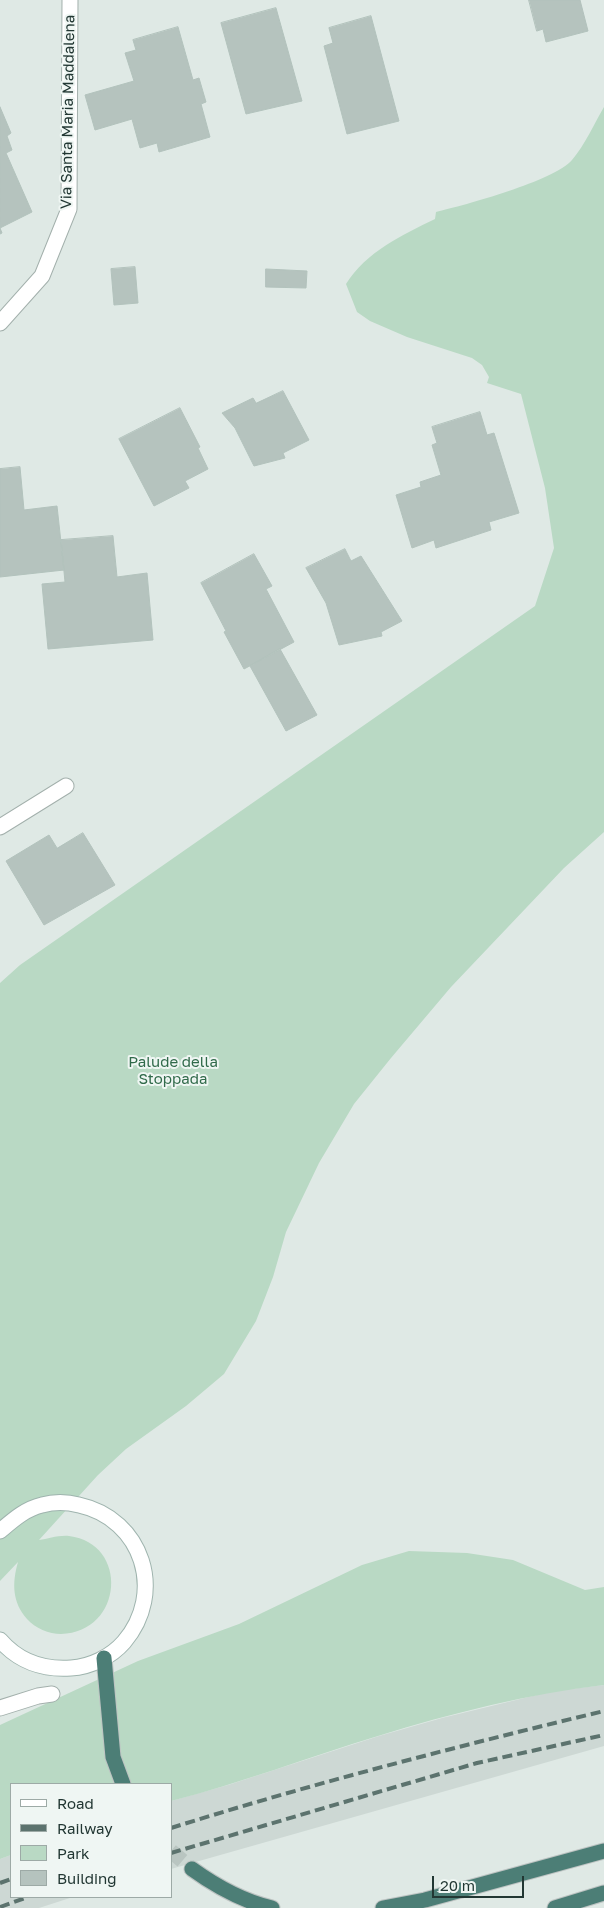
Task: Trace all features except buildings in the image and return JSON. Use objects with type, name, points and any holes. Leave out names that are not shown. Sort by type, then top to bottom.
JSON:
[{"type":"highway","points":[[104,1658],[113,1757],[123,1783]]},
{"type":"highway","points":[[383,1908],[424,1900],[604,1852]]},
{"type":"highway","points":[[192,1869],[211,1883],[232,1894],[256,1904],[272,1908]]},
{"type":"highway","points":[[555,1908],[604,1893]]},
{"type":"main road","name":"Via Santa Maria Maddalena","points":[[0,323],[42,276],[69,209],[70,0]]},
{"type":"main road","points":[[0,827],[66,786]]},
{"type":"main road","points":[[0,1531],[18,1515],[42,1505],[68,1503],[93,1508],[115,1521],[133,1541],[143,1565],[146,1591],[141,1616],[132,1633],[120,1647],[104,1658],[80,1668],[54,1670],[30,1663],[8,1649],[0,1640]]},
{"type":"main road","points":[[0,1660],[18,1656]]},
{"type":"main road","points":[[0,1708],[38,1696],[52,1694]]},
{"type":"shaded area","points":[[604,1685],[604,1746],[172,1869],[172,1801],[228,1785],[379,1736],[442,1718],[553,1691]]},
{"type":"shaded area","points":[[10,1855],[10,1898],[70,1898],[39,1908],[0,1908],[0,1859]]},
{"type":"green space","name":"Palude della Stoppada","points":[[604,107],[604,832],[564,868],[451,987],[354,1104],[319,1163],[286,1232],[273,1277],[256,1321],[224,1374],[186,1406],[126,1449],[98,1475],[39,1540],[69,1536],[88,1542],[102,1554],[109,1570],[111,1587],[107,1604],[97,1619],[82,1630],[61,1634],[47,1632],[30,1622],[18,1606],[14,1585],[18,1562],[0,1581],[0,983],[20,965],[535,606],[554,548],[545,488],[521,394],[487,383],[489,377],[482,365],[472,358],[407,337],[370,321],[357,312],[346,284],[354,273],[374,254],[398,238],[435,219],[436,212],[529,184],[562,168],[572,160],[581,148]]},
{"type":"green space","points":[[409,1551],[467,1553],[513,1560],[585,1590],[604,1587],[604,1685],[490,1705],[352,1744],[172,1801],[172,1783],[10,1783],[10,1855],[0,1859],[0,1725],[138,1661],[239,1624],[362,1565]]},
{"type":"tunnel","points":[[172,1852],[192,1869]]},
{"type":"railway","points":[[172,1828],[387,1766],[604,1711]]},
{"type":"railway","points":[[172,1853],[477,1763],[604,1735]]},
{"type":"railway","points":[[0,1883],[10,1879]]},
{"type":"railway","points":[[0,1907],[25,1898]]}]
